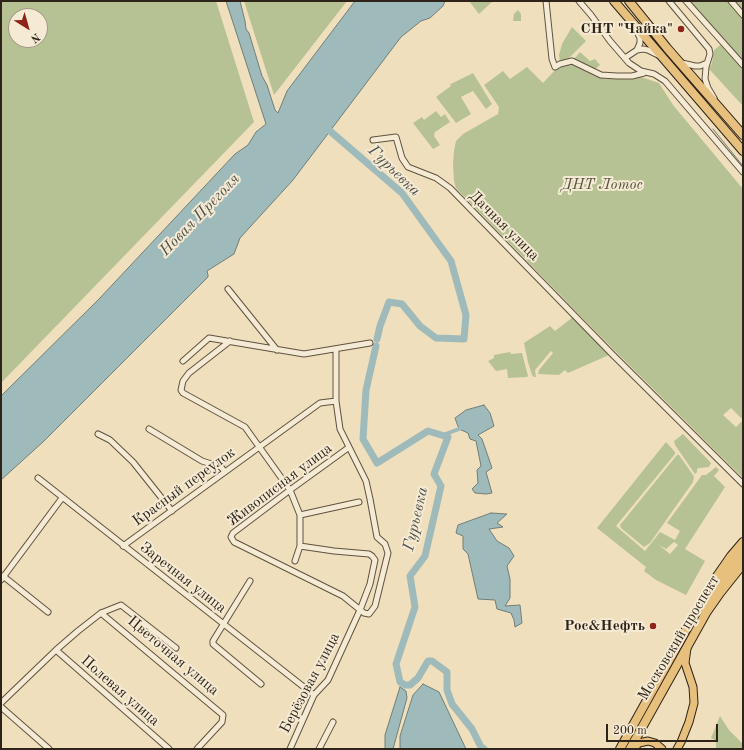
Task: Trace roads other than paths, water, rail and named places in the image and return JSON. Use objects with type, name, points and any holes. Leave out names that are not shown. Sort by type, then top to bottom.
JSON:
[{"type":"highway","points":[[614,1],[743,151]]},
{"type":"highway","points":[[628,1],[743,135]]},
{"type":"highway","points":[[719,107],[743,131]]},
{"type":"highway","name":"Московский проспект","points":[[620,749],[692,619],[722,578],[742,546]]},
{"type":"highway","name":"Московский проспект","points":[[630,749],[713,603],[743,564]]},
{"type":"main road","points":[[677,749],[689,722],[694,703],[693,687],[685,663],[687,647]]},
{"type":"main road","points":[[633,749],[639,743],[648,741],[655,742],[662,748]]},
{"type":"street","points":[[546,1],[552,59],[555,67],[572,61],[601,75],[632,76],[644,73],[654,74],[665,81],[743,172]]},
{"type":"street","points":[[579,1],[610,41],[633,67],[644,73]]},
{"type":"street","points":[[669,1],[709,49],[710,54],[705,73],[706,83],[719,107]]},
{"type":"street","points":[[686,1],[743,65]]},
{"type":"street","points":[[731,1],[743,15]]},
{"type":"street","points":[[625,58],[637,50],[640,43],[640,38],[632,22]]},
{"type":"street","points":[[637,50],[648,50],[662,57]]},
{"type":"street","points":[[679,62],[695,66],[700,66],[707,63]]},
{"type":"street","name":"Дачная улица","points":[[373,140],[396,137],[402,158],[408,167],[436,178],[450,188],[613,355],[743,484]]},
{"type":"street","points":[[228,289],[276,350]]},
{"type":"street","points":[[183,361],[209,338],[304,354],[370,343]]},
{"type":"street","points":[[230,341],[189,373],[183,381],[181,390],[245,427],[290,490],[300,515],[300,546],[295,561]]},
{"type":"street","points":[[336,349],[337,418],[348,448],[366,481],[377,537],[385,544],[388,553],[387,563],[373,610],[369,614],[366,614],[360,610]]},
{"type":"street","name":"Красный переулок","points":[[123,546],[320,403],[336,401]]},
{"type":"street","points":[[149,429],[202,461],[221,467],[225,472]]},
{"type":"street","points":[[98,434],[110,440],[133,462],[172,511]]},
{"type":"street","name":"Живописная улица","points":[[348,448],[233,533],[231,537],[234,542],[343,596],[360,610]]},
{"type":"street","name":"Заречная улица","points":[[38,478],[314,696]]},
{"type":"street","points":[[48,612],[2,578],[62,498]]},
{"type":"street","points":[[300,515],[359,502]]},
{"type":"street","name":"Берёзовая улица","points":[[291,748],[314,696],[328,680],[360,610],[370,584],[375,560],[369,554],[300,546]]},
{"type":"street","points":[[250,581],[213,644],[261,684]]},
{"type":"street","points":[[1,702],[56,650],[101,613],[121,605],[176,648]]},
{"type":"street","name":"Цветочная улица","points":[[101,613],[219,710],[223,715],[222,722],[198,749]]},
{"type":"street","name":"Полевая улица","points":[[56,650],[169,749]]},
{"type":"street","points":[[1,707],[49,749]]},
{"type":"street","points":[[319,749],[333,722]]},
{"type":"water","name":"Новая Преголя","points":[[226,1],[240,1],[246,29],[249,33],[262,76],[267,85],[275,110],[278,113],[287,91],[355,1],[445,1],[443,6],[430,18],[421,21],[401,37],[293,180],[240,238],[234,254],[207,271],[208,277],[44,441],[1,480],[1,396],[99,299],[235,154],[248,145],[256,132],[266,124]]},
{"type":"water","points":[[484,405],[490,413],[494,426],[478,435],[482,439],[492,468],[486,472],[492,493],[486,494],[475,493],[472,489],[478,483],[477,470],[481,466],[476,441],[470,439],[468,433],[459,429],[455,418],[466,410]]},
{"type":"water","points":[[491,513],[507,514],[497,523],[503,527],[489,529],[497,541],[509,548],[514,556],[507,566],[510,579],[510,598],[505,606],[520,605],[522,623],[515,627],[511,613],[497,609],[495,600],[478,599],[468,554],[463,549],[463,536],[456,533],[458,525]]},
{"type":"water","points":[[423,684],[439,692],[466,749],[400,748],[400,736],[413,695]]},
{"type":"water","points":[[400,687],[406,691],[407,698],[393,749],[385,749],[385,735]]},
{"type":"waterway","name":"Гурьевка","points":[[323,125],[402,193],[451,261],[466,315],[464,339],[436,338],[420,326],[402,304],[389,302],[377,339]]},
{"type":"waterway","points":[[713,129],[743,166]]},
{"type":"waterway","name":"Гурьевка","points":[[376,346],[366,390],[363,439],[377,463],[428,431],[448,437],[434,474],[441,486],[425,556],[410,576],[415,607],[396,664],[400,682],[405,685],[410,685],[418,678],[428,661],[432,661],[447,672],[447,690],[452,704],[472,729],[481,747],[484,749]]},
{"type":"waterway","points":[[443,435],[459,429]]},
{"type":"place","name":"СНТ \"Чайка\"","points":[[681,29]]},
{"type":"place","name":"Рос&Нефть","points":[[653,626]]},
{"type":"park label","name":"ДНТ Лотос","points":[[602,185]]}]
